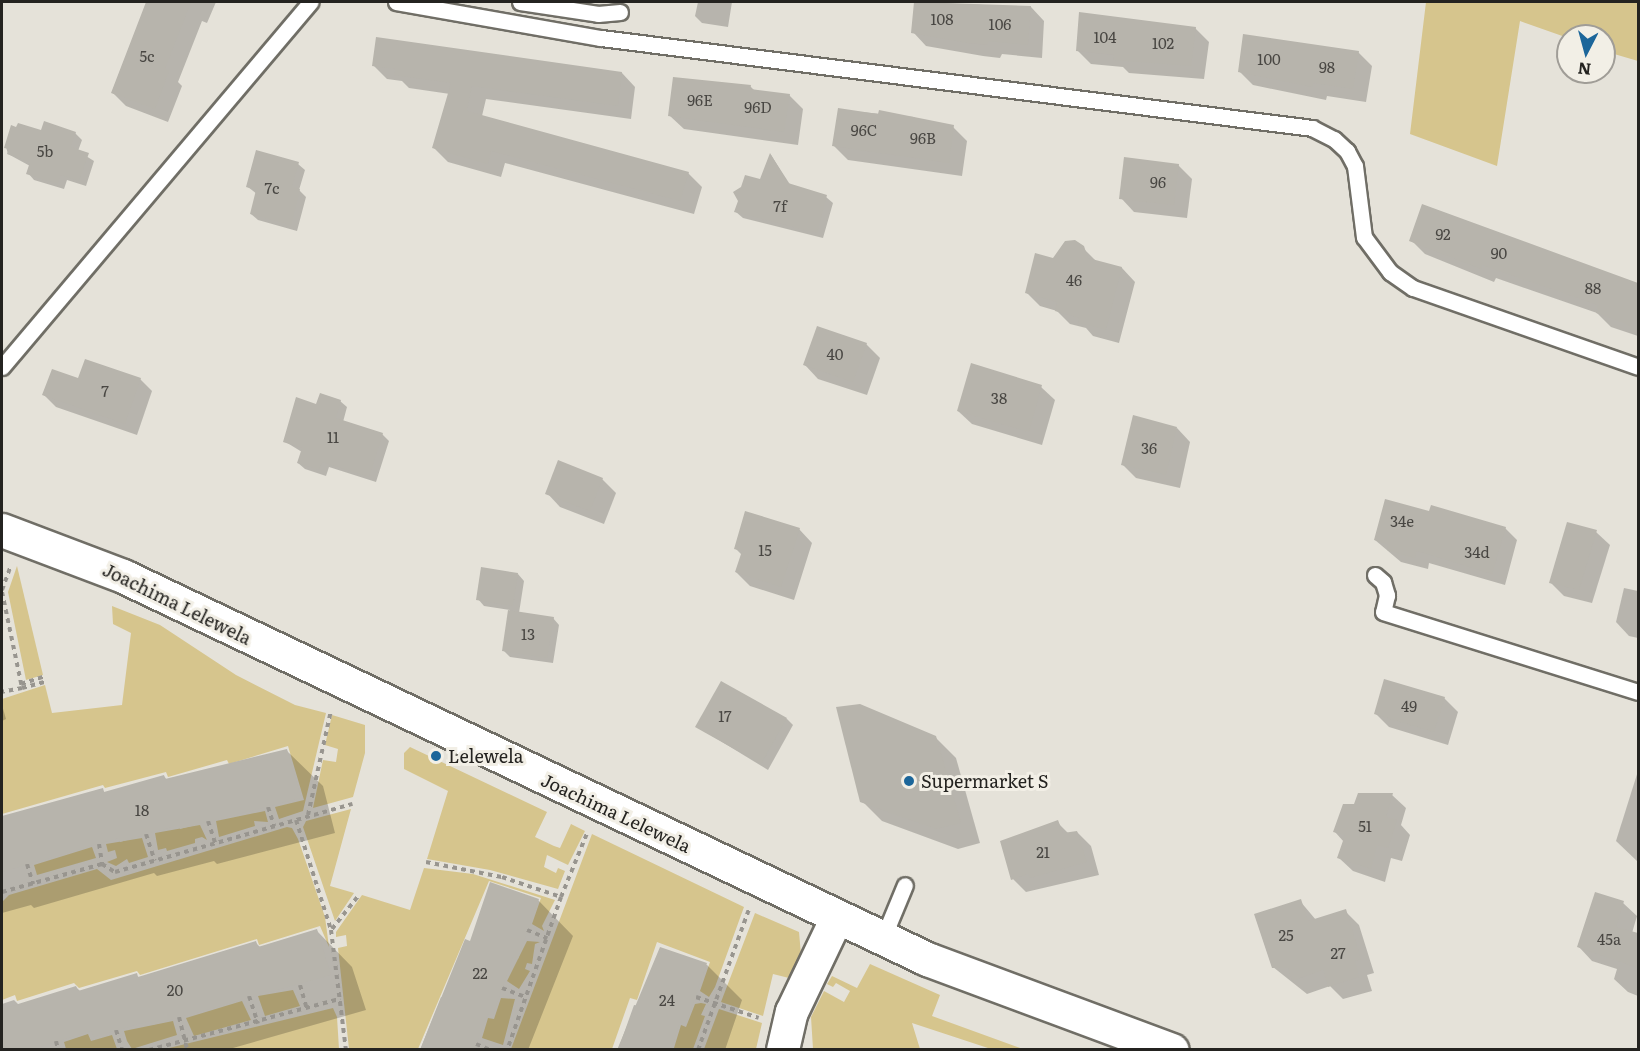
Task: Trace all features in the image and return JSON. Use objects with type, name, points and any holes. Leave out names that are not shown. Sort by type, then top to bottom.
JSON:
[{"type":"street","name":"Joachima Lelewela","points":[[8,544],[123,576],[927,959],[1172,1050]]},
{"type":"street","points":[[786,1038],[837,918]]},
{"type":"lane","points":[[2,367],[310,2]]},
{"type":"lane","points":[[396,2],[601,38],[1312,128],[1334,139],[1347,152],[1355,166],[1364,237],[1390,272],[1413,288],[1638,367]]},
{"type":"lane","points":[[520,2],[598,14],[620,12]]},
{"type":"lane","points":[[1375,575],[1383,582],[1387,595],[1383,612],[1638,692]]},
{"type":"lane","points":[[883,938],[904,885]]},
{"type":"path","points":[[8,544],[2,591],[22,686]]},
{"type":"path","points":[[2,692],[44,679]]},
{"type":"path","points":[[308,815],[331,710]]},
{"type":"path","points":[[2,892],[102,864],[115,872],[352,804]]},
{"type":"path","points":[[268,807],[274,826]]},
{"type":"path","points":[[296,820],[331,930],[346,1050]]},
{"type":"path","points":[[208,821],[215,843]]},
{"type":"path","points":[[507,1050],[561,897],[590,826]]},
{"type":"path","points":[[146,834],[155,861]]},
{"type":"path","points":[[99,844],[102,864]]},
{"type":"path","points":[[426,862],[502,877],[561,897]]},
{"type":"path","points":[[27,864],[33,884]]},
{"type":"path","points":[[331,930],[359,895]]},
{"type":"path","points":[[698,1050],[751,903]]},
{"type":"path","points":[[527,930],[547,938]]},
{"type":"path","points":[[300,985],[307,1009]]},
{"type":"path","points":[[502,988],[526,998]]},
{"type":"path","points":[[249,996],[258,1024]]},
{"type":"path","points":[[696,997],[786,1038]]},
{"type":"path","points":[[149,1050],[258,1024],[340,999]]},
{"type":"path","points":[[179,1017],[188,1050]]},
{"type":"path","points":[[117,1030],[122,1050]]},
{"type":"path","points":[[56,1041],[58,1050]]},
{"type":"path","points":[[476,1044],[491,1050]]},
{"type":"shaded area","points":[[1426,2],[1638,2],[1638,61],[1616,55],[1616,24],[1556,24],[1556,34],[1520,21],[1497,166],[1410,134]]},
{"type":"shaded area","points":[[17,566],[43,675],[26,680],[8,592]]},
{"type":"shaded area","points":[[112,606],[160,625],[236,675],[295,705],[326,713],[303,811],[279,819],[275,807],[304,800],[288,746],[229,764],[227,760],[168,777],[166,772],[105,788],[103,785],[2,814],[2,699],[45,685],[52,713],[122,705],[131,633],[113,624]]},
{"type":"shaded area","points":[[332,715],[365,725],[365,753],[353,797],[313,808],[323,760],[336,762],[338,749],[325,745]]},
{"type":"shaded area","points":[[410,747],[547,812],[535,837],[560,848],[571,824],[585,831],[568,865],[547,855],[544,867],[556,873],[558,868],[565,871],[558,889],[490,870],[427,859],[448,791],[404,769],[404,753]]},
{"type":"shaded area","points":[[351,809],[330,886],[354,893],[335,921],[303,827],[306,821]]},
{"type":"shaded area","points":[[265,811],[268,822],[254,821],[255,826],[219,837],[216,821]]},
{"type":"shaded area","points":[[200,825],[207,840],[202,837],[195,839],[195,843],[167,851],[166,848],[158,850],[155,833]]},
{"type":"shaded area","points":[[287,827],[292,828],[298,839],[325,917],[329,947],[320,926],[259,945],[257,939],[140,975],[137,971],[79,988],[74,983],[17,1001],[15,995],[2,1000],[2,902],[9,895],[97,869],[111,880]]},
{"type":"shaded area","points":[[592,834],[744,907],[715,987],[709,997],[700,991],[710,962],[657,942],[637,1000],[630,998],[612,1049],[511,1049]]},
{"type":"shaded area","points":[[142,838],[148,857],[129,863],[127,859],[116,866],[107,862],[117,858],[115,850],[108,852],[106,844]]},
{"type":"shaded area","points":[[92,847],[96,858],[37,875],[34,865]]},
{"type":"shaded area","points":[[424,868],[473,874],[555,900],[542,926],[544,931],[532,924],[541,898],[489,881],[418,1049],[349,1049],[338,948],[347,946],[346,935],[336,937],[336,932],[362,895],[410,910]]},
{"type":"shaded area","points":[[755,913],[799,932],[802,966],[797,980],[773,974],[763,1016],[721,1002]]},
{"type":"shaded area","points":[[527,941],[540,942],[535,944],[532,964],[527,963],[525,969],[530,971],[519,989],[507,981]]},
{"type":"shaded area","points":[[870,964],[940,995],[932,1016],[1023,1049],[991,1049],[912,1023],[920,1049],[813,1049],[811,1017],[824,991],[844,1002],[850,991],[836,983],[833,987],[827,984],[832,976],[857,988]]},
{"type":"shaded area","points":[[293,990],[300,1006],[265,1016],[258,996]]},
{"type":"shaded area","points":[[501,998],[515,999],[503,1045],[482,1038],[488,1018],[494,1019]]},
{"type":"shaded area","points":[[242,1001],[251,1020],[194,1036],[186,1018]]},
{"type":"shaded area","points":[[695,1004],[706,1004],[701,1015],[705,1016],[693,1049],[674,1048],[681,1025],[686,1027]]},
{"type":"shaded area","points":[[333,1008],[337,1017],[339,1049],[165,1049]]},
{"type":"shaded area","points":[[719,1009],[762,1023],[756,1049],[704,1049]]},
{"type":"shaded area","points":[[173,1021],[177,1035],[132,1049],[127,1041],[124,1031]]},
{"type":"shaded area","points":[[88,1034],[91,1041],[112,1035],[117,1049],[66,1049],[64,1042]]},
{"type":"building","points":[[146,2],[191,2],[165,69],[169,71],[155,109],[111,93]]},
{"type":"building","points":[[914,2],[1031,6],[1028,45],[988,41],[987,45],[911,33]]},
{"type":"building","points":[[1079,12],[1196,27],[1191,66],[1113,60],[1114,55],[1076,51]]},
{"type":"building","points":[[1243,34],[1359,51],[1353,89],[1313,83],[1312,87],[1238,72]]},
{"type":"building","points":[[376,37],[622,72],[618,106],[472,86],[467,111],[689,172],[680,201],[491,151],[488,164],[432,148],[451,83],[394,75],[395,69],[372,66]]},
{"type":"building","points":[[673,77],[751,85],[750,89],[790,94],[784,132],[668,116]]},
{"type":"building","points":[[838,108],[878,114],[879,110],[954,125],[949,163],[832,146]]},
{"type":"building","points":[[44,121],[76,132],[71,147],[89,153],[79,181],[61,175],[58,184],[26,174],[30,162],[7,154],[9,149],[4,148],[11,125],[16,127],[18,123],[41,130]]},
{"type":"building","points":[[256,150],[299,162],[292,187],[300,189],[291,225],[250,214],[256,190],[246,187]]},
{"type":"building","points":[[770,153],[788,183],[827,195],[817,233],[734,212],[738,201],[733,192],[741,187],[745,175],[760,179]]},
{"type":"building","points":[[1124,157],[1179,164],[1174,205],[1119,199]]},
{"type":"building","points":[[1422,204],[1638,283],[1638,319],[1634,317],[1631,326],[1596,313],[1598,305],[1482,265],[1481,269],[1409,241]]},
{"type":"building","points":[[1075,240],[1084,246],[1088,258],[1122,267],[1106,330],[1078,323],[1079,318],[1055,311],[1057,302],[1025,293],[1035,253],[1053,258],[1065,241]]},
{"type":"building","points":[[817,326],[867,343],[853,382],[803,365]]},
{"type":"building","points":[[85,359],[141,378],[125,424],[42,395],[52,369],[78,378]]},
{"type":"building","points":[[971,363],[1042,385],[1029,432],[957,411]]},
{"type":"building","points":[[320,393],[341,400],[336,418],[383,433],[369,477],[322,462],[319,470],[297,463],[302,448],[283,442],[296,397],[316,404]]},
{"type":"building","points":[[1133,415],[1177,427],[1166,475],[1121,465]]},
{"type":"building","points":[[558,460],[603,478],[590,511],[545,494]]},
{"type":"building","points":[[1385,499],[1429,511],[1431,505],[1506,527],[1492,574],[1417,551],[1415,558],[1387,550],[1388,544],[1374,540]]},
{"type":"building","points":[[745,511],[800,528],[781,587],[735,572],[742,551],[734,549]]},
{"type":"building","points":[[1567,522],[1597,530],[1579,590],[1549,583]]},
{"type":"building","points":[[481,567],[518,573],[513,606],[476,600]]},
{"type":"building","points":[[508,610],[554,617],[547,658],[502,651]]},
{"type":"building","points":[[1384,679],[1445,697],[1434,732],[1374,714]]},
{"type":"building","points":[[721,681],[787,718],[761,764],[695,727]]},
{"type":"building","points":[[860,704],[936,736],[961,823],[936,829],[860,802],[836,707]]},
{"type":"building","points":[[287,749],[301,798],[180,829],[179,825],[120,842],[119,838],[2,872],[2,816],[103,788],[104,792],[164,775],[165,779]]},
{"type":"building","points":[[1358,793],[1393,793],[1386,817],[1397,820],[1388,848],[1377,845],[1371,869],[1337,858],[1345,835],[1333,832],[1343,804],[1354,804]]},
{"type":"building","points":[[1058,820],[1063,833],[1077,831],[1087,862],[1030,878],[1028,874],[1011,880],[1000,841]]},
{"type":"building","points":[[490,882],[539,899],[518,959],[513,957],[493,1015],[488,1014],[474,1050],[420,1050],[465,939],[470,941]]},
{"type":"building","points":[[1595,892],[1624,901],[1616,927],[1638,933],[1638,968],[1577,947]]},
{"type":"building","points":[[1301,899],[1308,921],[1346,909],[1361,959],[1355,961],[1359,977],[1328,987],[1323,970],[1292,981],[1288,968],[1272,968],[1254,914]]},
{"type":"building","points":[[317,929],[331,975],[152,1025],[150,1021],[93,1037],[91,1031],[30,1050],[2,1050],[2,1009],[76,986],[78,991],[137,973],[138,977],[256,941],[258,947]]},
{"type":"building","points":[[660,947],[707,963],[686,1024],[680,1022],[671,1050],[617,1050]]},
{"type":"place","name":"Lelewela","points":[[436,756]]},
{"type":"place","name":"Supermarket S","points":[[909,781]]}]
